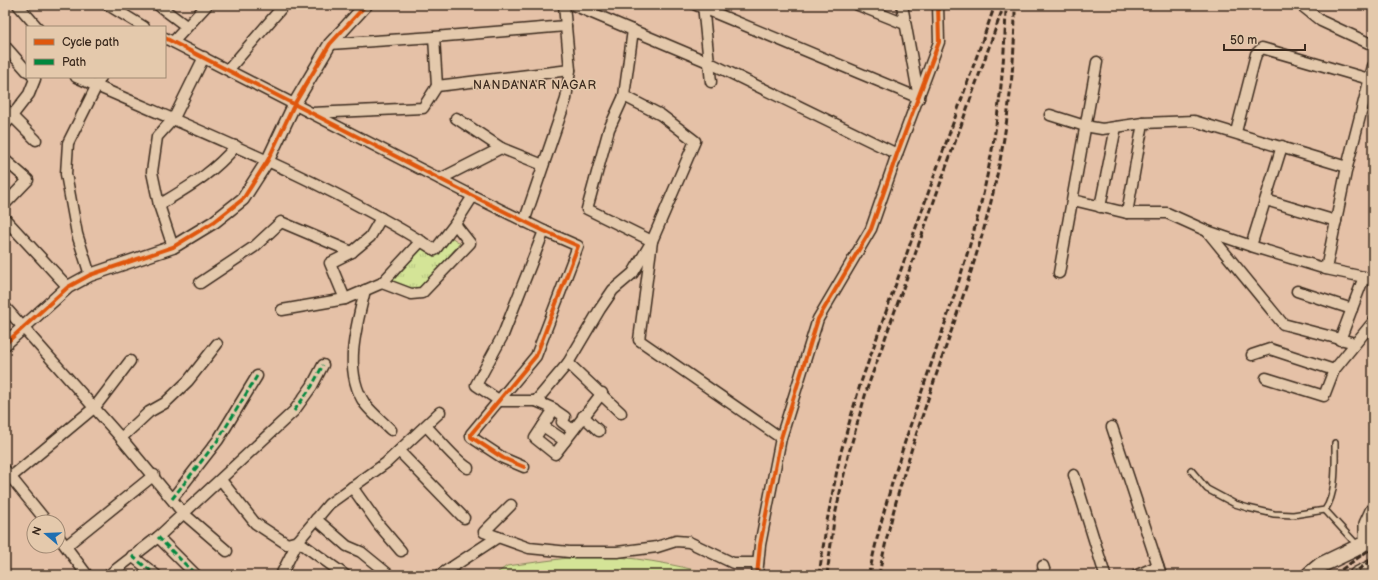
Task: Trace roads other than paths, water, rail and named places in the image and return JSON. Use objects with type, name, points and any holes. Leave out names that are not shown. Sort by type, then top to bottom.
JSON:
[{"type":"main road","points":[[1309,575],[1321,565],[1366,543],[1367,524],[1373,511]]},
{"type":"main road","points":[[1357,575],[1373,567]]},
{"type":"street","points":[[18,5],[36,26]]},
{"type":"street","points":[[108,5],[128,23],[140,26]]},
{"type":"street","points":[[158,5],[186,26]]},
{"type":"street","points":[[207,5],[186,26],[169,40],[229,69],[295,103],[310,113],[524,222],[578,246],[536,356],[471,434],[471,437],[503,458],[524,467]]},
{"type":"street","points":[[229,69],[284,5]]},
{"type":"street","points":[[5,344],[68,287],[90,275],[173,247],[214,222],[243,199],[268,160],[295,103],[330,44],[366,5]]},
{"type":"street","points":[[524,222],[566,99],[570,70],[564,5]]},
{"type":"street","points":[[573,5],[708,62],[897,154]]},
{"type":"street","points":[[858,5],[906,24]]},
{"type":"street","points":[[902,5],[918,98]]},
{"type":"street","points":[[757,575],[760,545],[781,438],[818,319],[871,229],[939,42],[938,5]]},
{"type":"street","points":[[1301,5],[1314,9],[1321,21],[1373,45]]},
{"type":"street","points":[[701,6],[918,98]]},
{"type":"street","points":[[701,6],[711,82]]},
{"type":"street","points":[[330,44],[566,26]]},
{"type":"street","points":[[633,30],[624,96],[609,129],[587,209],[652,241]]},
{"type":"street","points":[[310,113],[423,108],[437,86],[434,37]]},
{"type":"street","points":[[5,46],[26,70]]},
{"type":"street","points":[[1236,132],[1256,54],[1262,48],[1369,79]]},
{"type":"street","points":[[173,247],[159,205],[152,172],[157,137],[174,118],[204,58]]},
{"type":"street","points":[[1059,273],[1098,62]]},
{"type":"street","points":[[1326,269],[1347,167],[1373,66]]},
{"type":"street","points":[[437,86],[570,70]]},
{"type":"street","points":[[5,125],[29,94],[35,78]]},
{"type":"street","points":[[81,78],[99,82],[174,118],[268,160],[381,218],[436,250],[473,196]]},
{"type":"street","points":[[90,275],[77,234],[66,174],[68,143],[99,82]]},
{"type":"street","points":[[536,401],[568,363],[613,290],[633,273],[652,241],[695,141],[662,115],[624,96]]},
{"type":"street","points":[[5,109],[36,140]]},
{"type":"street","points":[[1050,115],[1085,126],[1102,129],[1143,123],[1194,121],[1236,132],[1347,167]]},
{"type":"street","points":[[456,118],[501,148],[543,164]]},
{"type":"street","points":[[1127,213],[1143,123]]},
{"type":"street","points":[[1100,207],[1116,127]]},
{"type":"street","points":[[159,205],[204,177],[222,163],[236,146]]},
{"type":"street","points":[[1251,246],[1282,146]]},
{"type":"street","points":[[440,179],[501,148]]},
{"type":"street","points":[[5,160],[28,180],[5,204]]},
{"type":"street","points":[[1073,200],[1127,213],[1168,213],[1207,231],[1251,246],[1326,269],[1369,279],[1352,309],[1340,340]]},
{"type":"street","points":[[1266,200],[1336,221]]},
{"type":"street","points":[[345,299],[330,263],[352,252],[370,237],[381,218]]},
{"type":"street","points":[[5,219],[68,287]]},
{"type":"street","points":[[200,283],[254,247],[281,222],[352,252]]},
{"type":"street","points":[[382,283],[411,294],[422,292],[470,243],[455,224]]},
{"type":"street","points":[[1207,231],[1283,324],[1355,343]]},
{"type":"street","points":[[544,232],[503,335],[476,386],[500,401],[536,401],[554,409],[565,417],[554,433]]},
{"type":"street","points":[[282,310],[345,299],[382,283],[421,241]]},
{"type":"street","points":[[652,241],[639,340],[781,438]]},
{"type":"street","points":[[364,290],[354,346],[354,374],[358,388],[366,405],[391,430]]},
{"type":"street","points":[[1297,291],[1352,309]]},
{"type":"street","points":[[5,307],[154,475],[183,513],[226,551]]},
{"type":"street","points":[[1266,378],[1324,396],[1334,370],[1373,322]]},
{"type":"street","points":[[122,438],[149,412],[165,403],[188,381],[217,344]]},
{"type":"street","points":[[1252,355],[1270,350],[1334,370]]},
{"type":"street","points":[[41,514],[8,473],[95,407],[130,361]]},
{"type":"street","points":[[568,363],[621,412]]},
{"type":"street","points":[[109,575],[158,537],[294,411],[312,386],[322,365]]},
{"type":"street","points":[[172,499],[218,440],[257,376]]},
{"type":"street","points":[[554,409],[535,438],[554,454],[557,453],[583,416],[602,393]]},
{"type":"street","points":[[281,575],[298,541],[329,504],[399,451],[440,412]]},
{"type":"street","points":[[583,416],[599,432]]},
{"type":"street","points":[[562,422],[573,430]]},
{"type":"street","points":[[426,426],[450,450],[458,461],[468,468]]},
{"type":"street","points":[[543,426],[565,441]]},
{"type":"street","points":[[1112,427],[1160,571],[1138,575]]},
{"type":"street","points":[[399,451],[464,518]]},
{"type":"street","points":[[88,575],[66,546],[154,475]]},
{"type":"street","points":[[1074,475],[1105,575]]},
{"type":"street","points":[[221,480],[255,523],[287,544],[298,541]]},
{"type":"street","points":[[352,487],[379,525],[401,551]]},
{"type":"street","points":[[511,505],[484,532],[529,548],[569,552],[623,551],[657,547],[676,540],[689,542],[733,563],[758,563]]},
{"type":"street","points":[[316,519],[347,546],[361,552],[388,574]]},
{"type":"street","points":[[158,537],[196,575]]},
{"type":"street","points":[[440,575],[498,537]]},
{"type":"street","points":[[298,541],[345,575]]},
{"type":"street","points":[[132,556],[156,575]]},
{"type":"lane","points":[[1191,470],[1207,489],[1235,504],[1248,508],[1274,514],[1293,515],[1325,510],[1329,504],[1333,485],[1335,443]]},
{"type":"lane","points":[[1325,510],[1366,543]]},
{"type":"railway","points":[[819,575],[827,521],[840,455],[860,385],[995,5]]},
{"type":"railway","points":[[827,575],[834,520],[848,456],[867,389],[1004,5]]},
{"type":"railway","points":[[879,575],[888,533],[911,451],[978,249],[994,189],[1006,128],[1010,98],[1013,67],[1015,5]]},
{"type":"railway","points":[[869,575],[889,493],[968,251],[984,191],[995,130],[1003,69],[1006,7]]},
{"type":"railway","points":[[1334,575],[1373,547]]},
{"type":"railway","points":[[1351,575],[1373,559]]},
{"type":"district","name":"NANDANAR NAGAR","points":[[535,85]]}]
